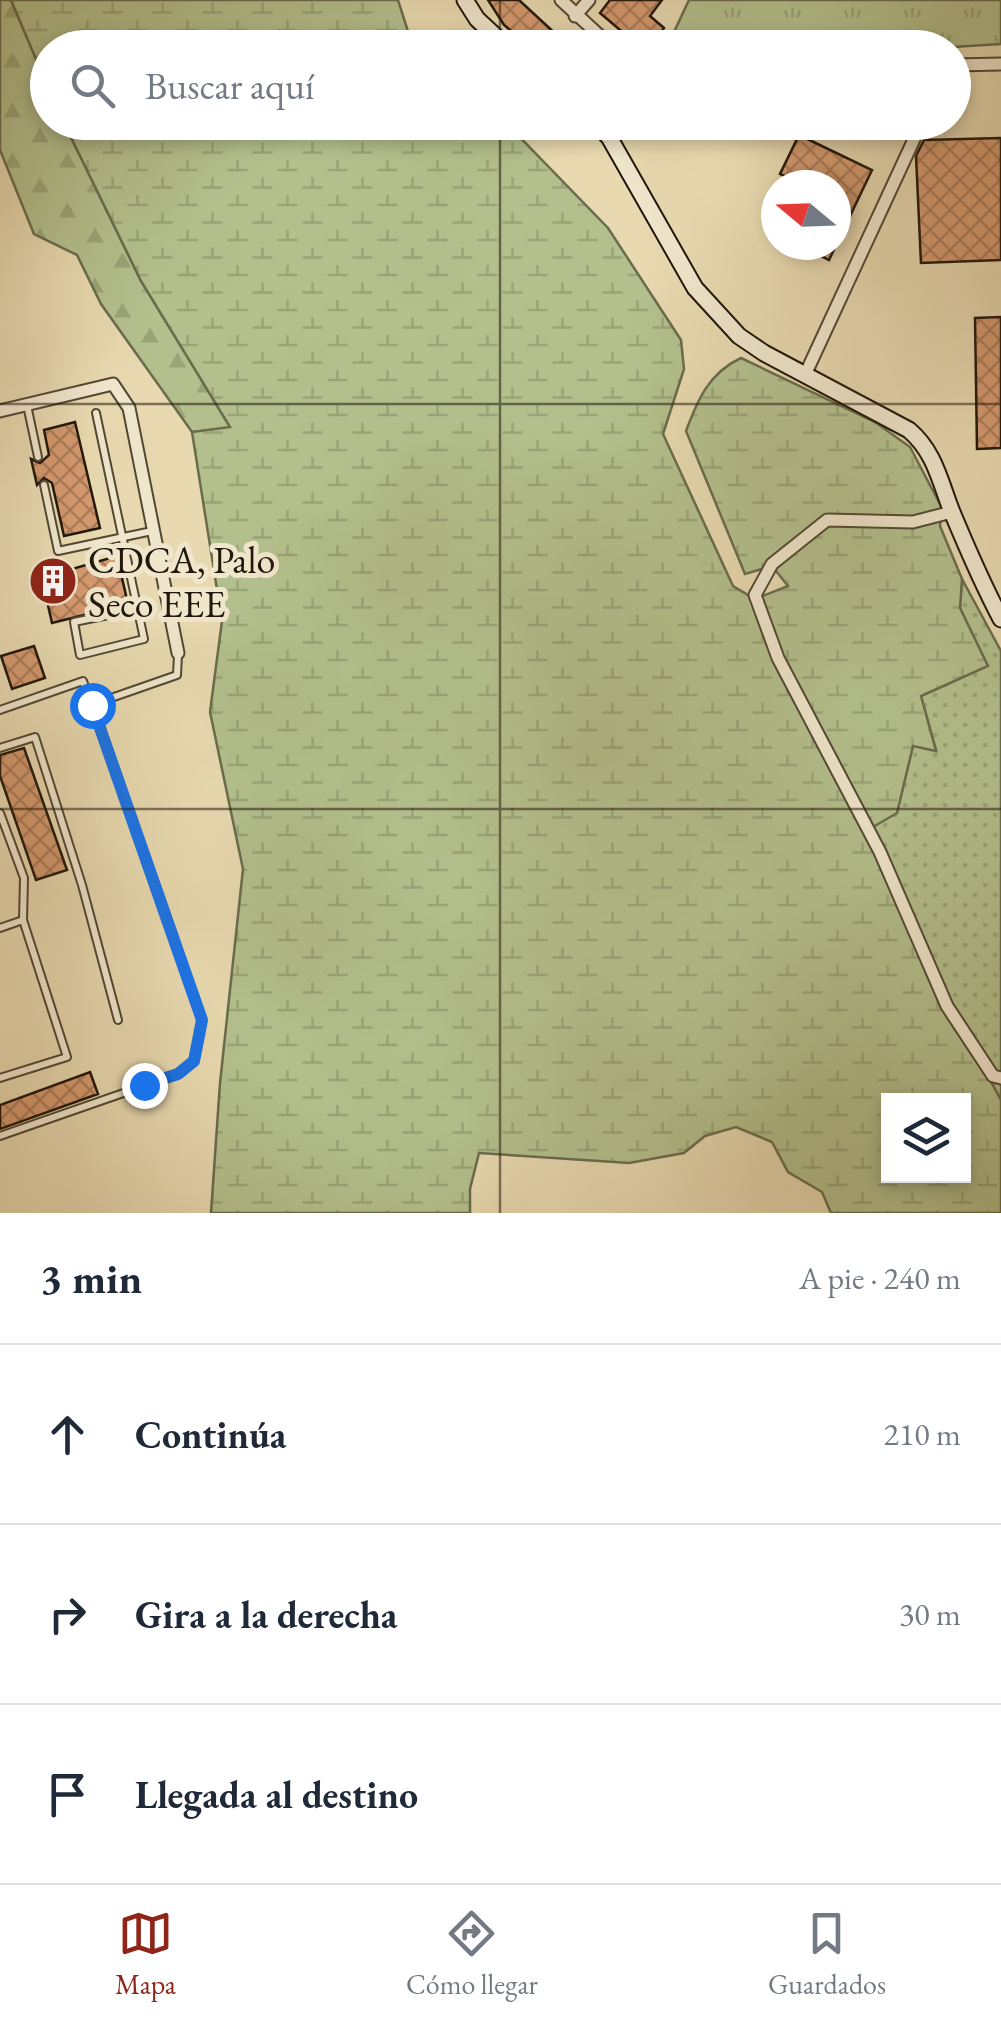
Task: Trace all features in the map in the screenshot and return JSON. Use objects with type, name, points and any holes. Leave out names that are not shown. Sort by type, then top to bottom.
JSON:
[{"type":"street","points":[[465,0],[489,30]]},
{"type":"street","points":[[561,0],[591,30]]},
{"type":"street","points":[[575,16],[589,0]]},
{"type":"street","points":[[971,65],[1001,64]]},
{"type":"street","points":[[612,140],[696,288],[739,336],[909,430],[923,442],[1001,620]]},
{"type":"street","points":[[805,374],[914,140]]},
{"type":"street","points":[[0,411],[113,384],[129,408],[178,654]]},
{"type":"street","points":[[952,512],[913,522],[827,520],[772,564],[755,595],[778,658],[880,852],[947,1006],[993,1076],[1001,1078]]},
{"type":"lane","points":[[27,404],[38,458]]},
{"type":"lane","points":[[96,413],[122,538],[138,609],[144,639],[80,654],[74,622],[138,609]]},
{"type":"lane","points":[[44,485],[58,552],[154,531]]},
{"type":"lane","points":[[92,705],[177,675],[178,654]]},
{"type":"lane","points":[[0,710],[83,682],[202,1020],[194,1061],[178,1074],[0,1136]]},
{"type":"lane","points":[[0,748],[35,737],[82,885],[118,1020]]},
{"type":"lane","points":[[0,813],[24,878],[23,920],[67,1056],[0,1078]]},
{"type":"lane","points":[[0,928],[23,920]]},
{"type":"green space","points":[[0,0],[11,0],[30,45],[30,140],[72,140],[141,281],[231,428],[192,432],[101,304],[77,255],[34,234],[0,150]]},
{"type":"green space","points":[[11,0],[398,0],[408,30],[30,30],[30,45]]},
{"type":"green space","points":[[689,0],[1001,0],[1001,44],[971,46],[971,30],[675,30]]},
{"type":"green space","points":[[72,140],[523,140],[608,228],[681,340],[684,369],[663,434],[733,586],[755,599],[788,586],[772,566],[745,574],[686,431],[700,398],[721,371],[741,358],[875,422],[910,447],[942,508],[940,526],[962,579],[960,608],[988,666],[921,696],[936,751],[913,746],[897,813],[873,827],[922,956],[1001,1100],[1001,1213],[831,1213],[822,1192],[788,1172],[772,1142],[736,1127],[705,1136],[684,1153],[629,1163],[479,1153],[470,1189],[470,1213],[211,1213],[220,1083],[243,869],[210,712],[222,621],[192,432],[230,427],[141,281]]},
{"type":"green space","points":[[962,579],[1001,651],[1001,1100],[922,956],[872,827],[897,812],[913,745],[936,750],[921,696],[987,666],[960,608]]},
{"type":"building","points":[[488,0],[519,0],[552,30],[510,30]]},
{"type":"building","points":[[610,0],[662,0],[650,16],[664,28],[620,30],[600,13]]},
{"type":"building","points":[[1001,138],[1001,260],[921,263],[916,156],[924,140]]},
{"type":"building","points":[[797,140],[809,140],[872,170],[851,214],[851,170],[782,170]]},
{"type":"building","points":[[1001,317],[1001,448],[977,449],[975,318]]},
{"type":"building","points":[[75,422],[100,528],[64,536],[52,483],[44,478],[37,485],[31,459],[40,463],[49,455],[44,430]]},
{"type":"building","name":"CDCA, Palo Seco EEE","points":[[117,556],[128,604],[52,623],[40,570],[61,565],[62,572]]},
{"type":"building","points":[[34,646],[45,678],[12,689],[1,656]]},
{"type":"building","points":[[24,748],[67,870],[36,880],[0,776],[0,755]]},
{"type":"building","points":[[90,1072],[98,1094],[0,1129],[0,1105]]},
{"type":"place","name":"CDCA, Palo Seco EEE","points":[[53,581]]},
{"type":"route","points":[[92,705],[202,1020],[194,1061],[178,1074],[144,1085]]}]
